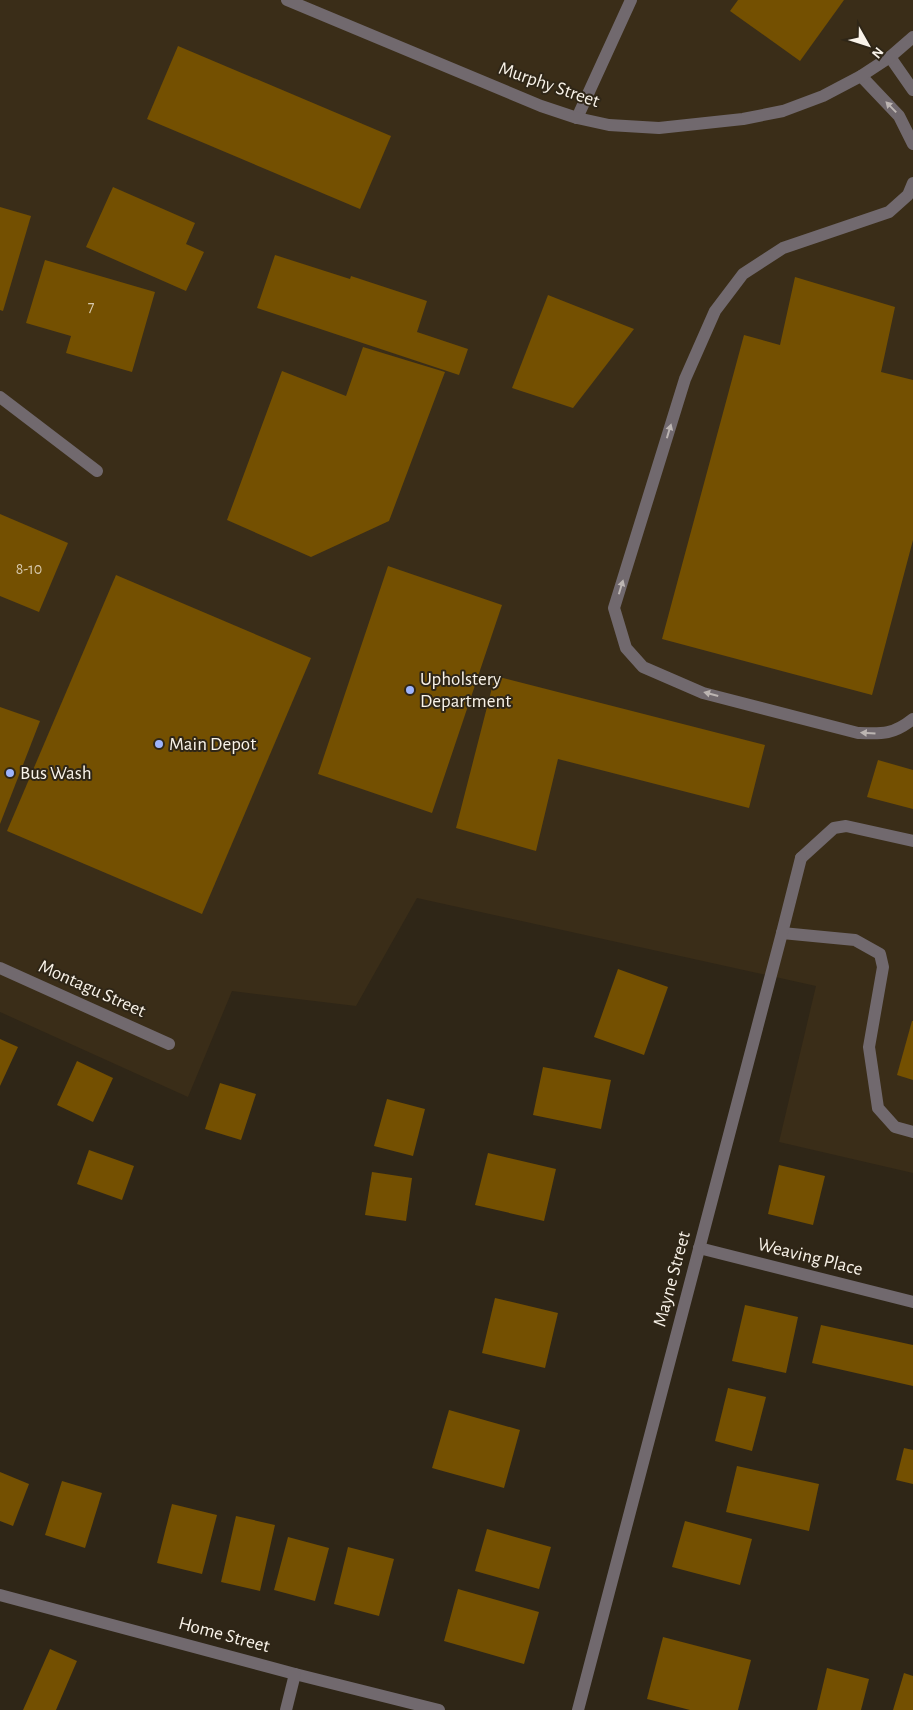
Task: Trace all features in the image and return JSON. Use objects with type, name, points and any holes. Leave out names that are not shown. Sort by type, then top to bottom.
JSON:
[{"type":"street","name":"Murphy Street","points":[[288,0],[542,106],[577,118],[608,125],[659,128],[743,119],[783,111],[823,96],[861,76],[890,57],[913,37]]},
{"type":"street","points":[[577,118],[631,0]]},
{"type":"street","points":[[890,57],[913,90]]},
{"type":"street","points":[[861,76],[899,116],[913,144]]},
{"type":"street","points":[[913,183],[908,195],[889,212],[783,248],[743,274],[715,311],[685,379],[614,608],[626,648],[643,667],[704,692],[858,732],[882,734],[904,726],[913,719]]},
{"type":"street","points":[[0,397],[97,471]]},
{"type":"street","name":"Mayne Street","points":[[578,1710],[801,858],[834,828],[846,826],[913,841]]},
{"type":"street","points":[[782,933],[855,940],[880,954],[884,967],[869,1048],[878,1108],[895,1127],[913,1132]]},
{"type":"street","name":"Montagu Street","points":[[0,968],[169,1044]]},
{"type":"street","name":"Weaving Place","points":[[699,1248],[913,1302]]},
{"type":"street","name":"Home Street","points":[[0,1595],[295,1674],[439,1710]]},
{"type":"street","points":[[286,1710],[295,1674]]},
{"type":"shaded area","points":[[0,0],[913,0],[913,1173],[779,1142],[816,986],[417,898],[356,1006],[232,991],[188,1097],[0,1012]]},
{"type":"building","points":[[738,0],[844,0],[800,61],[730,11]]},
{"type":"building","points":[[178,46],[391,136],[360,209],[147,119]]},
{"type":"building","points":[[113,187],[195,223],[186,244],[204,252],[186,291],[86,247]]},
{"type":"building","points":[[0,207],[31,216],[3,311],[0,310]]},
{"type":"building","points":[[275,255],[350,279],[351,276],[427,301],[417,332],[468,349],[459,375],[257,308]]},
{"type":"building","points":[[45,260],[155,292],[132,372],[66,353],[71,336],[26,323]]},
{"type":"building","points":[[795,277],[895,307],[881,372],[913,380],[913,540],[872,695],[662,639],[744,335],[780,345]]},
{"type":"building","points":[[548,295],[634,329],[573,408],[512,388]]},
{"type":"building","points":[[363,347],[445,372],[389,521],[311,557],[227,520],[282,371],[346,396]]},
{"type":"building","points":[[0,514],[68,543],[39,612],[0,596]]},
{"type":"building","name":"Upholstery Department","points":[[388,566],[502,605],[432,813],[318,774]]},
{"type":"building","name":"Main Depot","points":[[116,575],[311,658],[202,914],[7,831]]},
{"type":"building","points":[[495,676],[765,745],[749,808],[558,759],[536,851],[456,828]]},
{"type":"building","name":"Bus Wash","points":[[0,707],[40,721],[0,824]]},
{"type":"building","points":[[878,760],[913,770],[913,809],[867,797]]},
{"type":"building","points":[[618,969],[668,987],[644,1055],[594,1037]]},
{"type":"building","points":[[913,1021],[913,1080],[897,1075]]},
{"type":"building","points":[[0,1039],[18,1047],[0,1086]]},
{"type":"building","points":[[77,1061],[113,1078],[93,1122],[57,1105]]},
{"type":"building","points":[[543,1067],[611,1080],[601,1129],[533,1115]]},
{"type":"building","points":[[220,1083],[256,1094],[241,1140],[205,1129]]},
{"type":"building","points":[[387,1099],[425,1109],[413,1156],[374,1146]]},
{"type":"building","points":[[89,1150],[134,1166],[122,1200],[77,1184]]},
{"type":"building","points":[[488,1153],[556,1169],[544,1221],[475,1205]]},
{"type":"building","points":[[779,1165],[825,1176],[813,1225],[768,1214]]},
{"type":"building","points":[[372,1172],[412,1178],[406,1221],[365,1215]]},
{"type":"building","points":[[495,1298],[558,1313],[545,1368],[482,1353]]},
{"type":"building","points":[[745,1305],[798,1317],[786,1373],[732,1361]]},
{"type":"building","points":[[821,1325],[913,1345],[913,1386],[812,1363]]},
{"type":"building","points":[[728,1388],[766,1397],[752,1451],[715,1441]]},
{"type":"building","points":[[449,1410],[520,1430],[504,1488],[432,1468]]},
{"type":"building","points":[[904,1448],[913,1450],[913,1484],[896,1480]]},
{"type":"building","points":[[737,1466],[819,1484],[809,1531],[726,1512]]},
{"type":"building","points":[[0,1472],[29,1484],[13,1526],[0,1521]]},
{"type":"building","points":[[62,1481],[102,1493],[85,1548],[45,1535]]},
{"type":"building","points":[[172,1504],[217,1515],[202,1574],[157,1563]]},
{"type":"building","points":[[236,1516],[275,1525],[260,1591],[221,1582]]},
{"type":"building","points":[[685,1521],[752,1539],[740,1585],[672,1567]]},
{"type":"building","points":[[487,1529],[551,1547],[539,1589],[475,1571]]},
{"type":"building","points":[[288,1537],[329,1548],[315,1601],[274,1590]]},
{"type":"building","points":[[348,1547],[394,1559],[379,1616],[334,1604]]},
{"type":"building","points":[[458,1589],[539,1612],[524,1664],[444,1641]]},
{"type":"building","points":[[663,1637],[751,1660],[738,1710],[690,1710],[647,1699]]},
{"type":"building","points":[[50,1649],[77,1661],[56,1710],[23,1710]]},
{"type":"building","points":[[827,1668],[869,1679],[861,1710],[817,1710]]},
{"type":"building","points":[[904,1673],[913,1676],[913,1710],[893,1710]]},
{"type":"place","name":"Upholstery Department","points":[[410,690]]},
{"type":"place","name":"Main Depot","points":[[159,744]]},
{"type":"place","name":"Bus Wash","points":[[10,773]]}]
